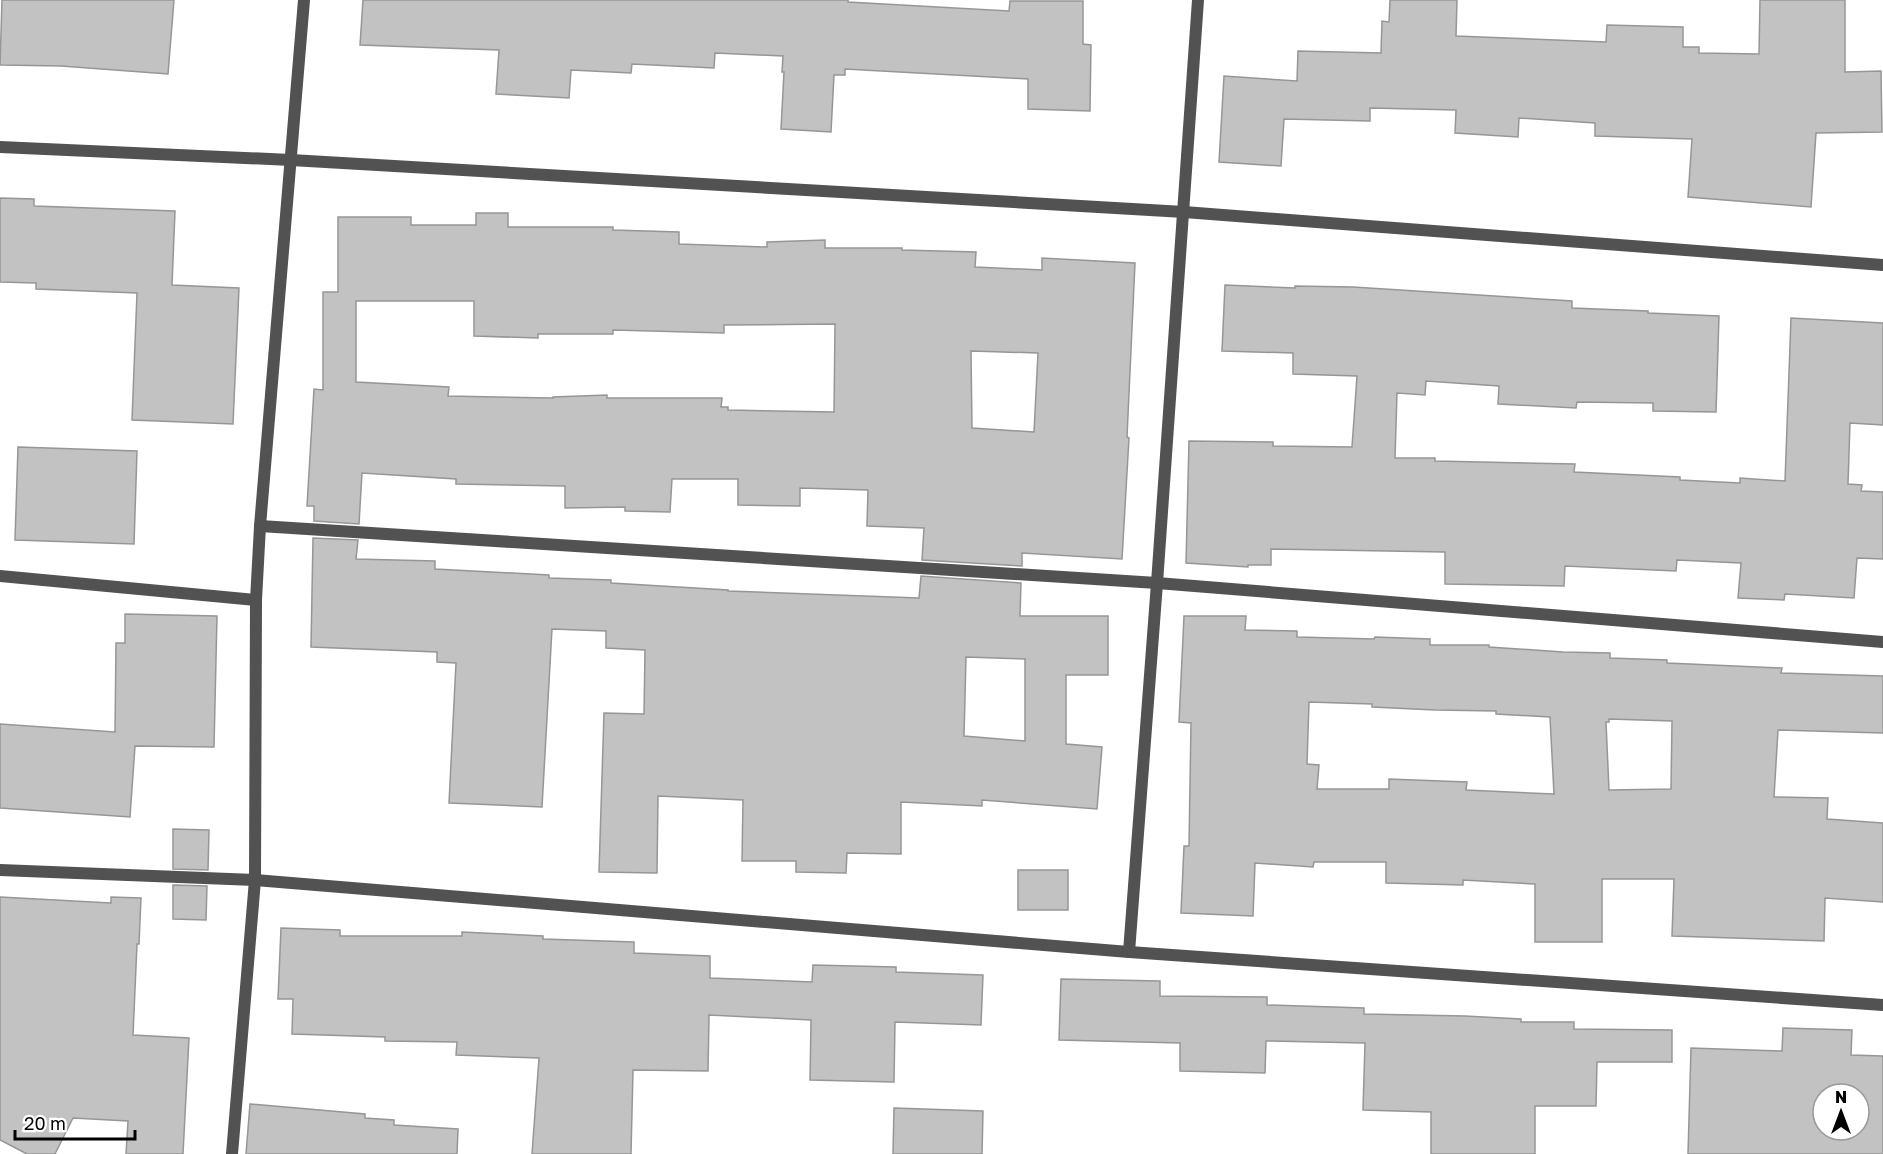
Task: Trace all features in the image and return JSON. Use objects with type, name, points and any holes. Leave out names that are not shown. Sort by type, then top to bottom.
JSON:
[{"type":"street","points":[[232,1154],[255,880],[256,600],[260,526],[304,0]]},
{"type":"street","points":[[1129,952],[1198,0]]},
{"type":"street","points":[[0,147],[291,160],[1184,212],[1883,264]]},
{"type":"street","points":[[260,526],[1157,583],[1883,642]]},
{"type":"street","points":[[0,576],[256,600]]},
{"type":"street","points":[[0,870],[255,880],[1129,952],[1883,1005]]},
{"type":"building","points":[[2,0],[174,0],[168,74],[61,66],[0,65]]},
{"type":"building","points":[[363,0],[848,0],[848,2],[1009,11],[1010,1],[1083,1],[1083,44],[1091,45],[1090,111],[1028,109],[1028,79],[845,69],[845,75],[834,75],[831,132],[781,129],[783,56],[715,53],[714,68],[632,64],[631,73],[571,70],[569,98],[496,94],[499,50],[360,45]]},
{"type":"building","points":[[1390,0],[1457,0],[1456,36],[1606,42],[1607,25],[1683,27],[1683,47],[1699,47],[1699,53],[1759,54],[1760,0],[1845,0],[1845,72],[1881,71],[1882,132],[1816,133],[1811,207],[1688,197],[1692,139],[1595,136],[1595,123],[1519,118],[1518,137],[1455,133],[1456,110],[1370,108],[1370,121],[1284,119],[1281,166],[1219,162],[1224,76],[1297,81],[1298,51],[1381,53],[1382,21],[1389,22]]},
{"type":"building","points":[[0,198],[34,199],[34,206],[175,211],[172,285],[239,288],[233,424],[132,420],[137,293],[36,289],[36,283],[0,282]]},
{"type":"building","points":[[476,213],[508,213],[508,227],[613,227],[613,230],[679,232],[679,244],[767,247],[767,242],[825,240],[825,248],[902,248],[902,250],[976,252],[975,267],[1042,270],[1042,258],[1135,263],[1122,559],[1022,553],[1022,566],[922,560],[924,528],[867,526],[868,490],[800,488],[800,506],[738,505],[738,479],[672,479],[670,512],[625,511],[625,507],[565,508],[565,486],[456,484],[456,479],[362,473],[359,524],[314,521],[314,506],[307,506],[314,389],[323,390],[323,292],[338,292],[338,217],[411,217],[411,225],[476,225]],"holes":[[[356,301],[474,301],[474,336],[538,338],[538,334],[613,334],[613,330],[724,333],[724,325],[835,324],[834,412],[728,410],[728,407],[721,407],[722,398],[607,398],[607,395],[553,398],[448,396],[449,387],[356,382]],[[971,351],[1038,353],[1034,432],[972,428]]]},
{"type":"building","points":[[1225,285],[1295,288],[1295,286],[1353,287],[1572,301],[1572,308],[1719,316],[1716,412],[1653,411],[1653,403],[1577,402],[1576,408],[1498,404],[1499,386],[1426,381],[1425,395],[1397,393],[1395,458],[1575,464],[1574,472],[1680,477],[1680,480],[1740,483],[1740,478],[1785,481],[1791,318],[1883,323],[1883,425],[1850,423],[1848,484],[1862,485],[1861,491],[1883,492],[1883,559],[1857,558],[1854,598],[1785,594],[1784,600],[1738,598],[1741,563],[1677,560],[1676,571],[1565,566],[1564,586],[1445,584],[1445,552],[1271,549],[1271,565],[1248,565],[1248,567],[1186,563],[1189,441],[1273,442],[1273,446],[1352,447],[1357,376],[1293,374],[1293,353],[1222,351]]},
{"type":"building","points":[[18,447],[137,451],[134,544],[15,540]]},
{"type":"building","points":[[313,538],[358,540],[356,559],[435,561],[435,569],[549,575],[549,578],[611,580],[611,583],[728,591],[919,598],[921,576],[1021,583],[1020,616],[1108,616],[1108,675],[1066,675],[1066,744],[1102,747],[1097,809],[982,800],[982,806],[901,802],[901,854],[847,853],[846,873],[796,872],[796,861],[742,861],[743,800],[658,796],[657,873],[599,872],[604,713],[644,714],[645,650],[606,648],[606,631],[552,629],[542,807],[449,803],[456,663],[437,662],[437,652],[311,647]],"holes":[[[966,657],[1025,659],[1025,741],[964,736]]]},
{"type":"building","points":[[125,614],[217,616],[214,747],[135,746],[130,817],[0,808],[0,724],[115,732],[116,643],[125,643]]},
{"type":"building","points":[[1184,616],[1246,616],[1245,630],[1297,631],[1297,637],[1430,639],[1430,645],[1489,645],[1489,647],[1563,652],[1610,653],[1610,658],[1667,660],[1667,663],[1782,668],[1781,673],[1883,676],[1883,733],[1778,730],[1774,797],[1828,798],[1827,819],[1883,823],[1883,902],[1825,898],[1824,941],[1672,936],[1674,879],[1602,879],[1602,942],[1535,942],[1535,884],[1463,880],[1463,885],[1386,883],[1386,862],[1314,862],[1313,867],[1255,863],[1253,916],[1181,913],[1184,846],[1189,846],[1191,723],[1179,722]],"holes":[[[1309,702],[1372,704],[1372,707],[1496,711],[1496,714],[1550,717],[1554,794],[1466,790],[1467,782],[1389,779],[1389,789],[1317,789],[1319,765],[1307,764]],[[1609,719],[1672,721],[1671,789],[1609,790],[1606,722],[1609,722]]]},
{"type":"building","points":[[173,829],[209,830],[208,870],[173,869]]},
{"type":"building","points":[[1018,870],[1068,870],[1068,910],[1018,910]]},
{"type":"building","points":[[173,885],[207,886],[206,920],[173,919]]},
{"type":"building","points":[[0,897],[111,903],[111,897],[141,898],[133,1035],[189,1038],[183,1154],[126,1154],[128,1121],[73,1118],[55,1154],[27,1154],[0,1140]]},
{"type":"building","points":[[281,928],[340,930],[340,936],[462,936],[462,932],[543,936],[543,939],[634,942],[634,953],[710,956],[710,978],[812,982],[813,965],[896,967],[896,972],[983,975],[981,1025],[895,1022],[894,1082],[810,1080],[811,1020],[709,1015],[708,1071],[633,1070],[631,1154],[532,1154],[539,1058],[456,1055],[457,1042],[385,1041],[385,1037],[292,1034],[293,999],[278,999]]},
{"type":"building","points":[[1061,979],[1160,981],[1160,996],[1267,997],[1267,1005],[1364,1008],[1364,1014],[1465,1016],[1521,1019],[1521,1022],[1574,1022],[1574,1029],[1672,1030],[1672,1062],[1597,1062],[1596,1106],[1535,1106],[1535,1154],[1431,1154],[1431,1112],[1363,1110],[1365,1043],[1266,1041],[1265,1073],[1180,1071],[1180,1043],[1059,1040]]},
{"type":"building","points":[[1783,1028],[1852,1030],[1851,1055],[1883,1056],[1883,1154],[1688,1154],[1691,1048],[1782,1051]]},
{"type":"building","points":[[250,1104],[365,1114],[365,1118],[394,1120],[394,1125],[458,1129],[457,1154],[246,1154]]},
{"type":"building","points":[[894,1108],[983,1111],[982,1154],[893,1154]]}]
